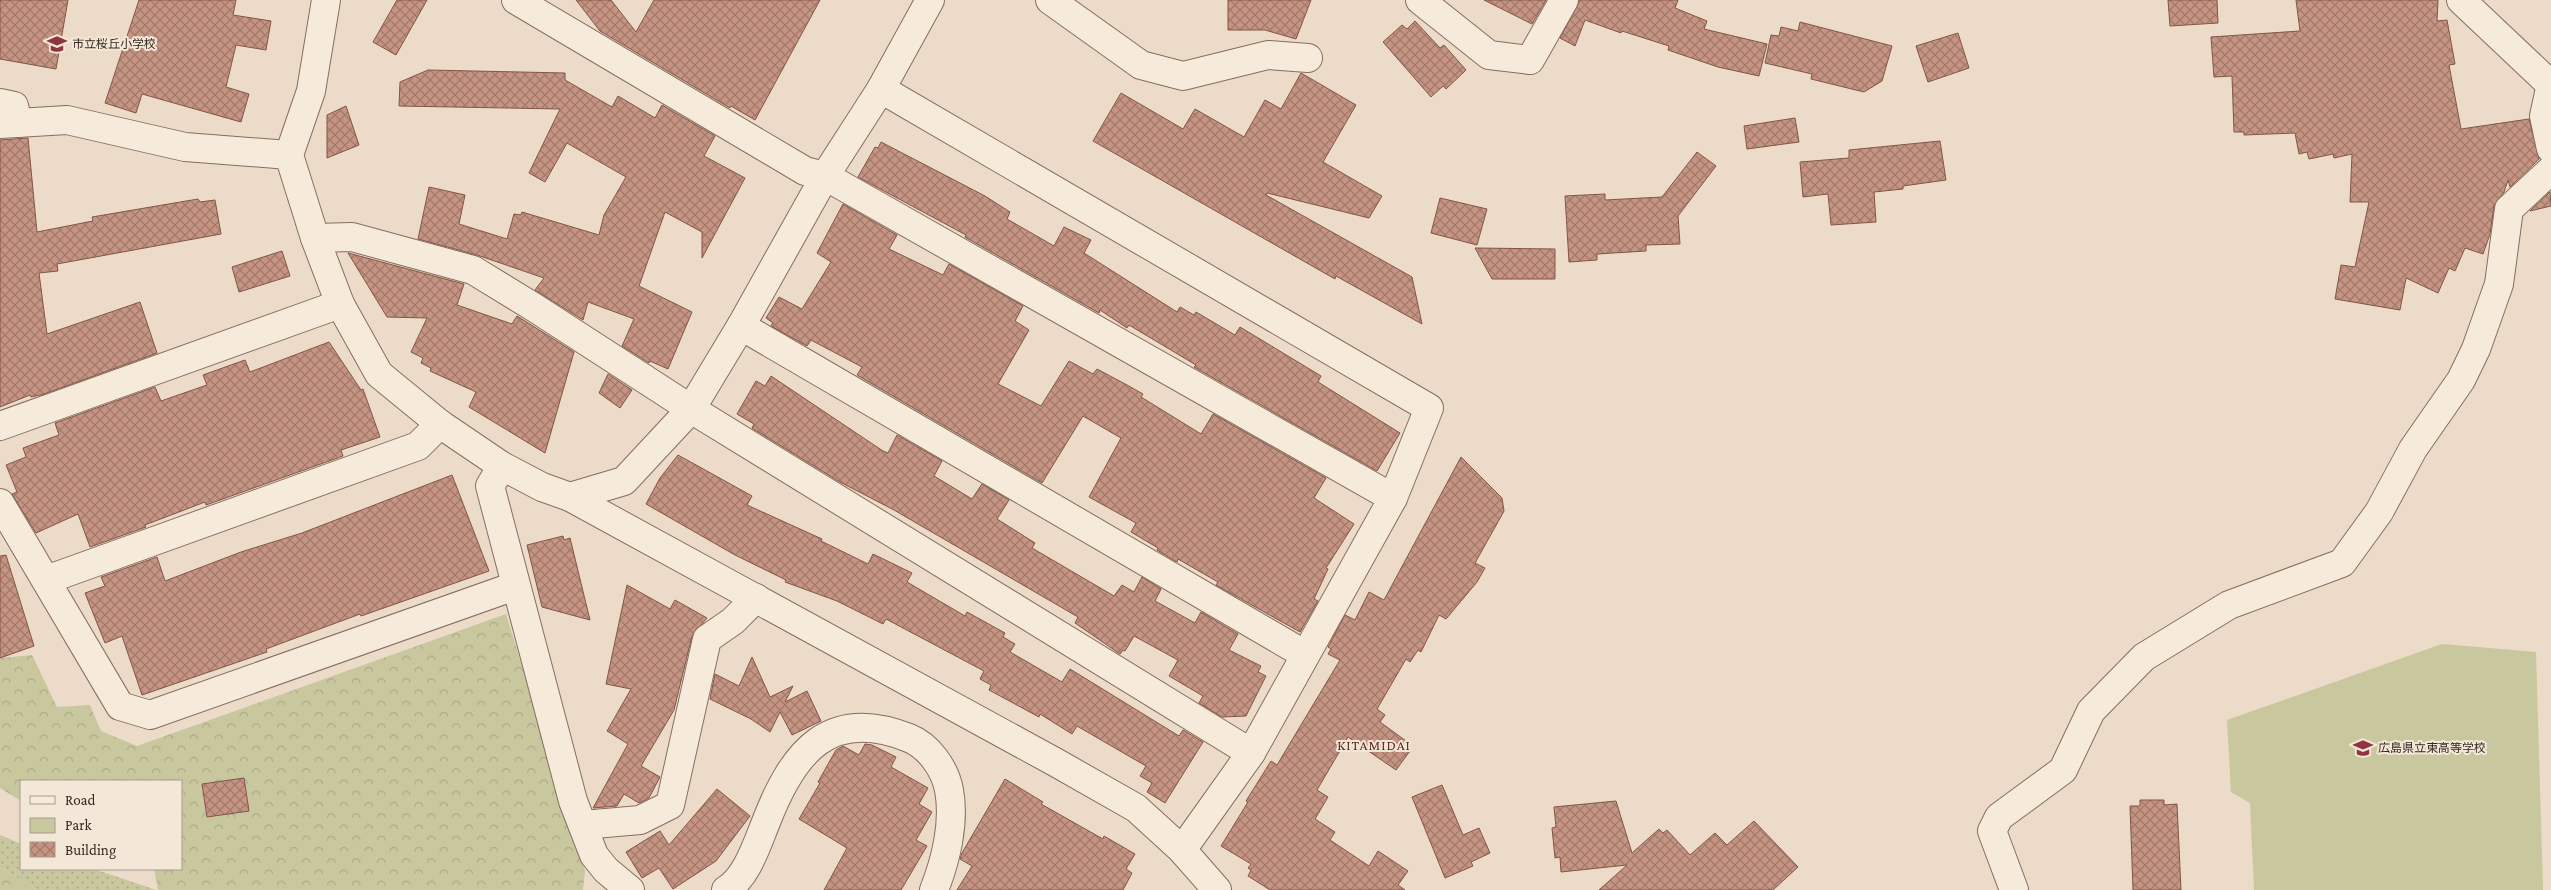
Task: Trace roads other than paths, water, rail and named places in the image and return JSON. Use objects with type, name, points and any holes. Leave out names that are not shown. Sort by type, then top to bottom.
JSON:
[{"type":"street","points":[[326,0],[311,91],[289,154],[314,238],[340,304],[379,374],[440,424],[502,466],[542,487],[570,497],[1136,808],[1182,850],[1217,890]]},
{"type":"street","points":[[516,0],[806,171],[825,176],[1393,498]]},
{"type":"street","points":[[570,497],[624,481],[691,409],[741,326],[825,176],[881,89],[930,0]]},
{"type":"street","points":[[1050,0],[1141,65],[1183,76],[1268,55],[1308,58]]},
{"type":"street","points":[[1420,0],[1489,55],[1530,60],[1564,0]]},
{"type":"street","points":[[2461,0],[2551,84],[2544,116],[2551,149]]},
{"type":"street","points":[[881,89],[1429,408],[1393,498],[1304,654],[1251,753],[1182,850]]},
{"type":"street","points":[[0,103],[14,106],[9,123],[67,120],[185,147],[289,154]]},
{"type":"street","points":[[2014,890],[1992,831],[1999,817],[2063,770],[2091,710],[2144,657],[2229,606],[2342,563],[2379,512],[2412,449],[2461,380],[2476,350],[2499,284],[2509,209],[2551,170]]},
{"type":"street","points":[[314,238],[352,237],[472,270],[535,308],[691,409],[1251,753]]},
{"type":"street","points":[[0,426],[340,304]]},
{"type":"street","points":[[741,326],[1304,654]]},
{"type":"street","points":[[46,580],[418,446],[440,424]]},
{"type":"street","points":[[502,466],[490,486],[573,801],[594,855],[606,870],[630,890]]},
{"type":"street","points":[[0,503],[120,706],[150,715],[515,586]]},
{"type":"street","points":[[583,825],[640,820],[670,805],[707,638],[733,621],[756,598]]},
{"type":"street","points":[[726,890],[752,859],[774,802],[799,757],[829,733],[864,726],[890,731],[917,741],[936,760],[947,780],[952,804],[950,822],[946,850],[934,890]]},
{"type":"place","name":"市立桜丘小学校","points":[[57,44]]},
{"type":"place","name":"広島県立東高等学校","points":[[2363,748]]},
{"type":"district","name":"KITAMIDAI","points":[[1374,745]]}]
